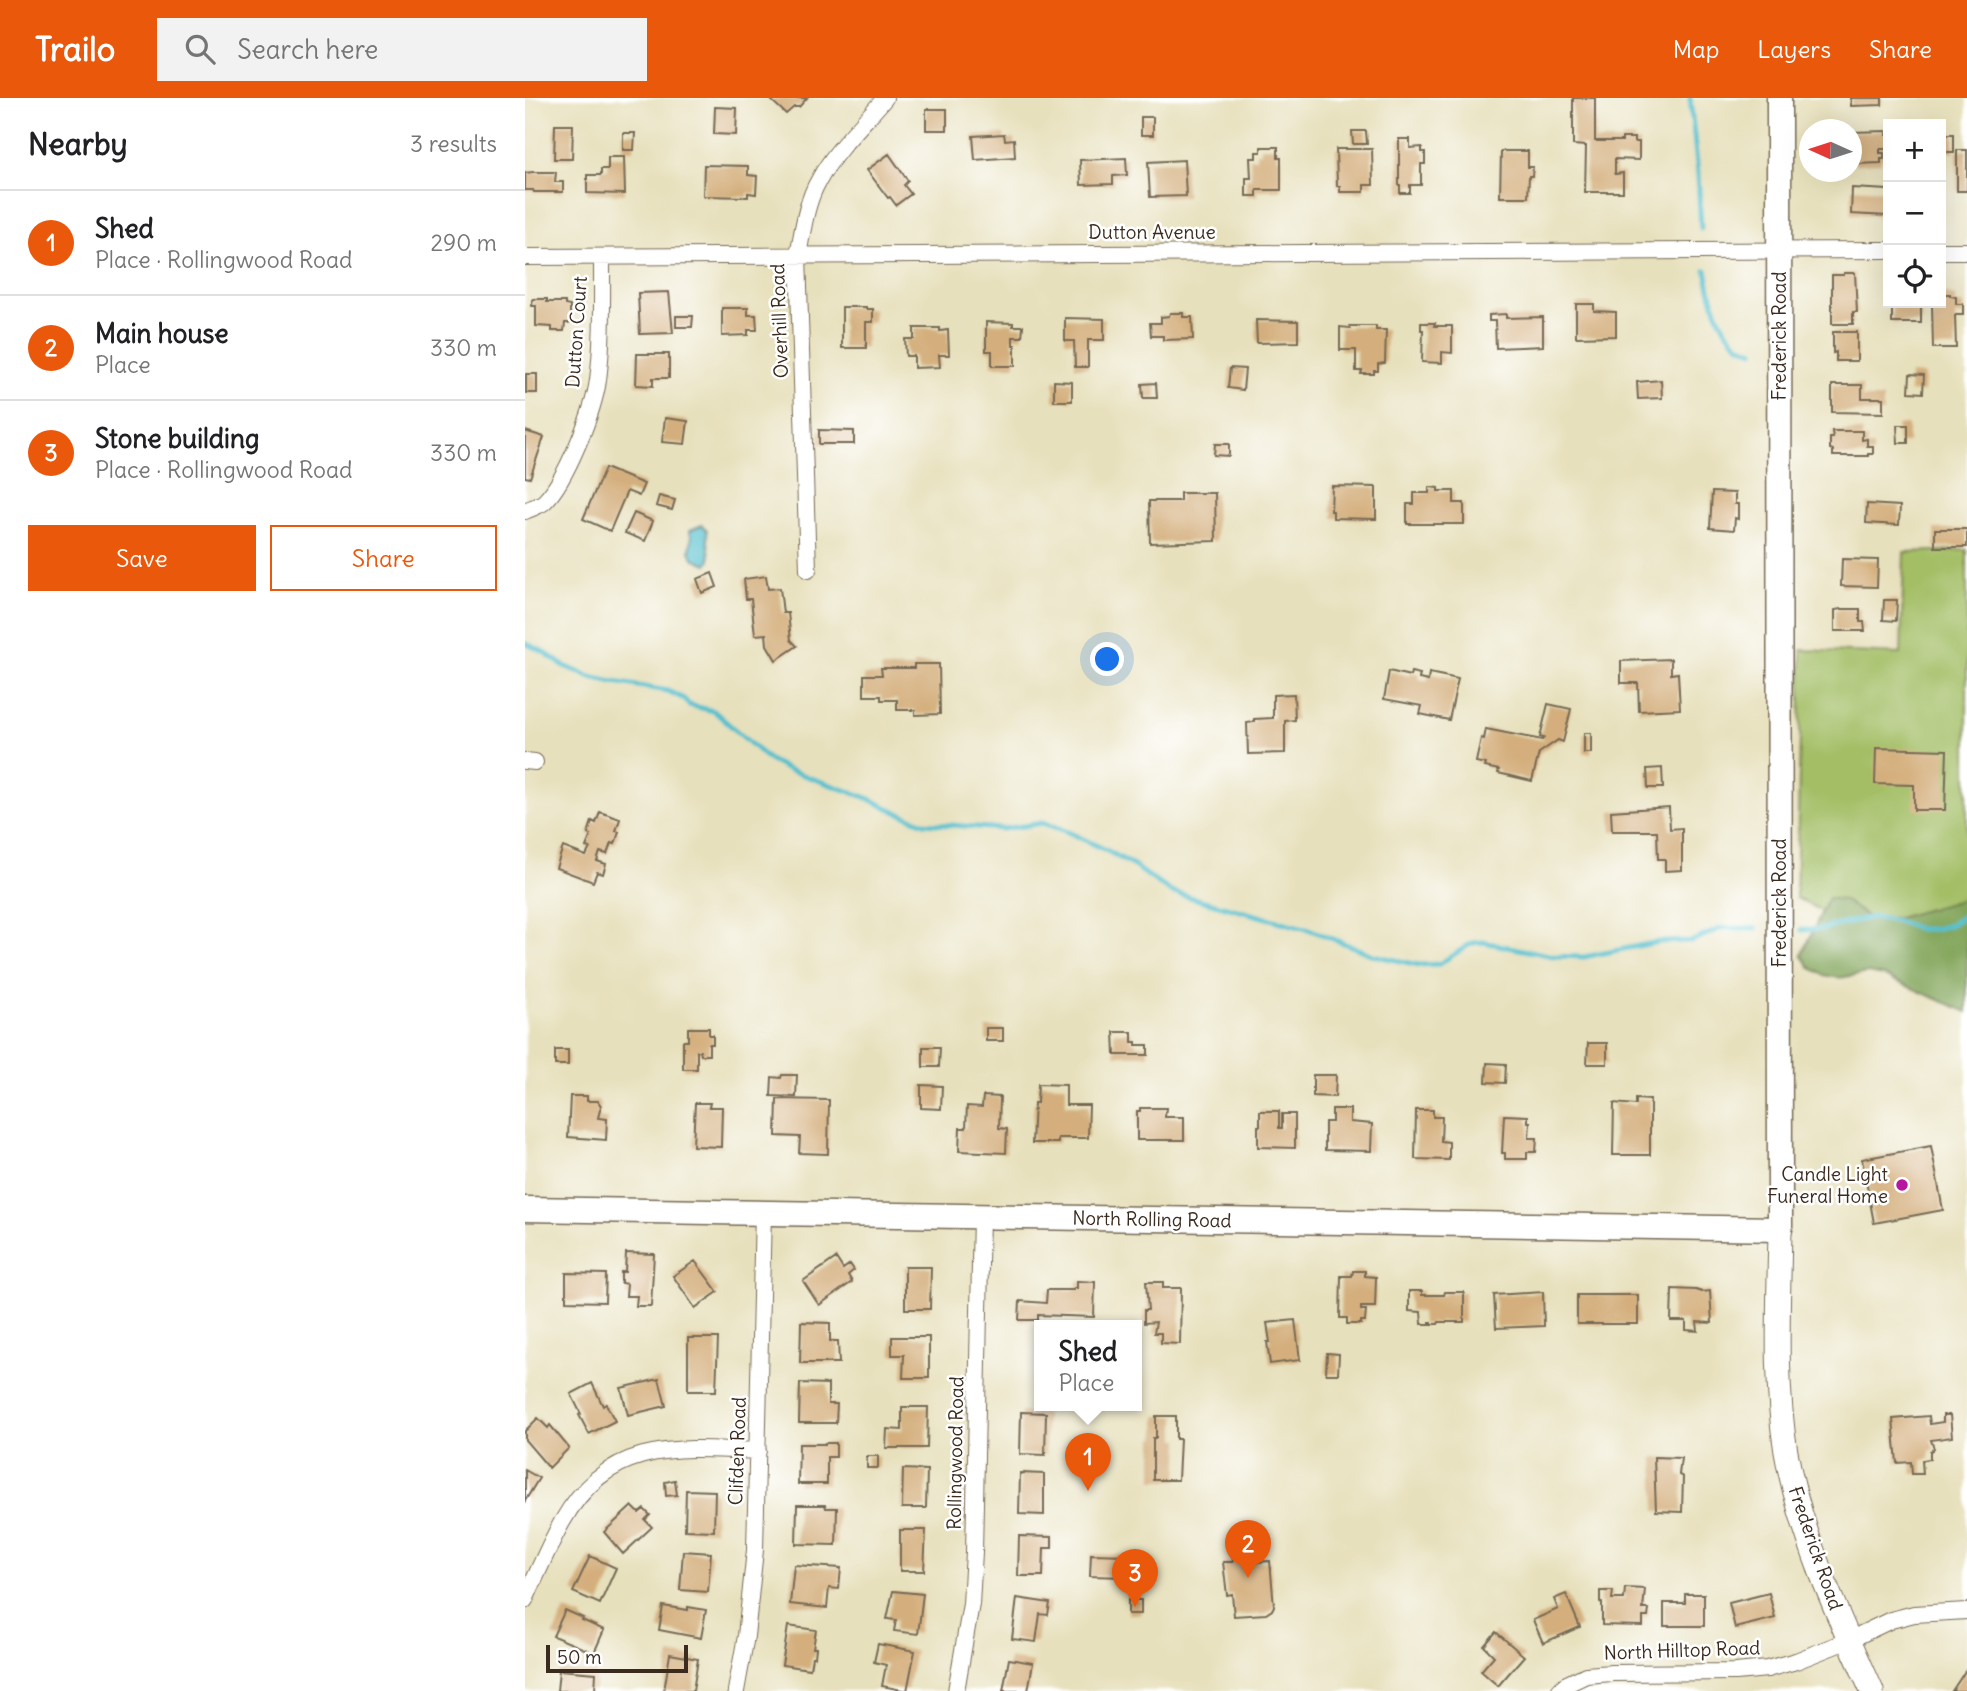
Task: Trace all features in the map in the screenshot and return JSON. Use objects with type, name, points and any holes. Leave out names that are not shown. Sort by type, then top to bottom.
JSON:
[{"type":"main road","name":"Frederick Road","points":[[1779,98],[1781,1405],[1786,1452],[1808,1537],[1872,1691]]},
{"type":"main road","name":"North Rolling Road","points":[[525,1209],[1780,1229]]},
{"type":"street","name":"Overhill Road","points":[[808,570],[798,255],[805,220],[818,181],[885,98]]},
{"type":"street","name":"Dutton Avenue","points":[[525,257],[1883,250]]},
{"type":"street","points":[[1946,251],[1967,251]]},
{"type":"street","name":"Dutton Court","points":[[525,511],[543,503],[572,460],[597,384],[601,343],[602,257]]},
{"type":"street","name":"Clifden Road","points":[[736,1691],[746,1636],[755,1549],[763,1211]]},
{"type":"street","name":"Rollingwood Road","points":[[956,1691],[971,1604],[974,1552],[981,1216]]},
{"type":"street","points":[[525,1600],[562,1522],[580,1495],[600,1475],[630,1458],[659,1451],[694,1447],[758,1451]]},
{"type":"street","name":"North Hilltop Road","points":[[1559,1691],[1565,1685],[1586,1675],[1767,1669],[1796,1661],[1891,1620],[1914,1614],[1967,1611]]},
{"type":"green space","points":[[1967,550],[1967,899],[1866,933],[1796,898],[1802,650],[1901,654],[1904,552]]},
{"type":"green space","points":[[1828,898],[1843,900],[1868,917],[1898,918],[1967,898],[1967,1012],[1884,976],[1868,973],[1839,978],[1824,975],[1811,968],[1802,955]]},
{"type":"water","points":[[702,525],[707,530],[710,560],[707,564],[693,558],[690,551],[690,530]]},
{"type":"building","points":[[769,98],[807,98],[799,107],[794,107],[786,114]]},
{"type":"building","points":[[1573,98],[1595,98],[1595,141],[1634,138],[1634,142],[1639,142],[1639,160],[1615,159],[1615,174],[1623,173],[1623,192],[1585,192],[1586,146],[1573,145]]},
{"type":"building","points":[[1851,98],[1882,98],[1882,105],[1851,106]]},
{"type":"building","points":[[715,107],[737,108],[736,135],[714,134]]},
{"type":"building","points":[[926,109],[947,109],[947,130],[926,130]]},
{"type":"building","points":[[1141,117],[1153,117],[1153,135],[1141,135]]},
{"type":"building","points":[[555,125],[573,125],[572,159],[554,159]]},
{"type":"building","points":[[1352,131],[1366,131],[1367,144],[1353,144]]},
{"type":"building","points":[[1883,131],[1881,163],[1862,164],[1862,132]]},
{"type":"building","points":[[623,133],[635,133],[634,150],[623,150]]},
{"type":"building","points":[[1004,134],[1005,140],[1014,139],[1015,157],[975,160],[973,136]]},
{"type":"building","points":[[1946,134],[1954,134],[1954,152],[1946,152]]},
{"type":"building","points":[[1399,139],[1410,139],[1410,148],[1422,147],[1422,152],[1425,152],[1425,164],[1421,164],[1421,185],[1410,185],[1410,193],[1400,193]]},
{"type":"building","points":[[1261,147],[1278,147],[1278,158],[1281,158],[1281,190],[1257,190],[1257,196],[1246,196],[1246,178],[1251,178],[1250,158],[1256,158],[1256,152],[1261,152]]},
{"type":"building","points":[[1336,149],[1372,149],[1373,185],[1364,185],[1364,192],[1340,192],[1340,186],[1337,186]]},
{"type":"building","points":[[1957,150],[1967,150],[1967,191],[1957,191]]},
{"type":"building","points":[[1501,151],[1528,151],[1528,167],[1533,167],[1532,176],[1529,176],[1528,197],[1500,197]]},
{"type":"building","points":[[889,154],[908,181],[904,185],[911,194],[896,205],[867,170]]},
{"type":"building","points":[[608,157],[624,157],[625,194],[587,193],[587,175],[601,175],[601,169],[608,169]]},
{"type":"building","points":[[1126,158],[1127,175],[1113,176],[1113,184],[1081,185],[1080,160]]},
{"type":"building","points":[[1184,160],[1186,196],[1150,197],[1148,162]]},
{"type":"building","points":[[704,165],[748,166],[748,175],[757,176],[756,194],[748,193],[748,197],[703,196]]},
{"type":"building","points":[[556,172],[555,182],[563,182],[563,192],[525,190],[525,173]]},
{"type":"building","points":[[1852,188],[1883,190],[1883,216],[1851,214]]},
{"type":"building","points":[[1855,273],[1857,312],[1853,312],[1853,324],[1832,324],[1832,275]]},
{"type":"building","points":[[669,292],[673,333],[640,334],[638,293]]},
{"type":"building","points":[[1946,294],[1950,294],[1956,297],[1956,304],[1963,304],[1963,315],[1955,315],[1956,348],[1933,348],[1932,308],[1946,308]]},
{"type":"building","points":[[533,299],[565,302],[565,305],[570,306],[570,323],[565,323],[564,331],[552,331],[552,327],[536,326],[536,306],[532,306]]},
{"type":"building","points":[[1576,304],[1594,304],[1594,311],[1616,312],[1616,336],[1576,337]]},
{"type":"building","points":[[842,307],[873,309],[873,322],[866,322],[866,348],[842,348]]},
{"type":"building","points":[[722,308],[748,308],[748,315],[756,315],[757,330],[748,330],[748,335],[722,336]]},
{"type":"building","points":[[1892,308],[1921,308],[1921,323],[1892,323]]},
{"type":"building","points":[[1170,313],[1183,313],[1183,317],[1192,317],[1193,339],[1163,340],[1163,336],[1151,336],[1150,323],[1161,323],[1161,317],[1169,316]]},
{"type":"building","points":[[1506,314],[1506,318],[1543,317],[1543,346],[1496,348],[1495,321],[1489,321],[1489,315]]},
{"type":"building","points":[[676,316],[693,316],[692,327],[676,327]]},
{"type":"building","points":[[1065,318],[1104,319],[1104,340],[1088,340],[1088,367],[1075,367],[1074,341],[1065,341]]},
{"type":"building","points":[[1256,320],[1298,321],[1298,342],[1257,343]]},
{"type":"building","points":[[986,322],[1023,326],[1022,337],[1013,337],[1015,366],[992,366],[992,351],[986,351]]},
{"type":"building","points":[[1421,323],[1452,326],[1452,353],[1442,352],[1442,363],[1422,362]]},
{"type":"building","points":[[1376,326],[1376,330],[1386,330],[1385,363],[1378,364],[1378,371],[1374,371],[1374,374],[1361,374],[1362,371],[1356,371],[1356,350],[1340,350],[1340,327]]},
{"type":"building","points":[[914,328],[948,330],[949,355],[939,355],[940,367],[914,368],[914,356],[906,356],[905,339],[914,339]]},
{"type":"building","points":[[1833,332],[1857,332],[1857,361],[1836,361],[1836,352],[1833,353]]},
{"type":"building","points":[[637,354],[669,354],[669,378],[653,378],[653,386],[636,385]]},
{"type":"building","points":[[1230,368],[1245,369],[1243,390],[1228,388]]},
{"type":"building","points":[[526,374],[537,374],[537,393],[526,393]]},
{"type":"building","points":[[1910,374],[1924,375],[1923,393],[1909,392]]},
{"type":"building","points":[[1661,380],[1662,398],[1638,399],[1637,382]]},
{"type":"building","points":[[1054,381],[1072,382],[1072,401],[1054,401]]},
{"type":"building","points":[[1156,383],[1157,398],[1143,398],[1142,384]]},
{"type":"building","points":[[1832,385],[1862,385],[1862,398],[1883,398],[1883,413],[1832,412]]},
{"type":"building","points":[[665,418],[688,421],[685,444],[662,442]]},
{"type":"building","points":[[1897,425],[1908,425],[1908,443],[1898,443]]},
{"type":"building","points":[[819,430],[854,431],[854,444],[819,444]]},
{"type":"building","points":[[525,431],[544,437],[530,478],[525,477]]},
{"type":"building","points":[[1832,431],[1862,431],[1862,440],[1867,439],[1867,446],[1873,446],[1873,454],[1833,456],[1833,450],[1830,449]]},
{"type":"building","points":[[1215,444],[1229,444],[1229,456],[1214,455]]},
{"type":"building","points":[[605,468],[644,484],[639,496],[627,491],[610,531],[583,519]]},
{"type":"building","points":[[1332,486],[1376,487],[1376,519],[1333,518]]},
{"type":"building","points":[[1429,487],[1438,488],[1438,491],[1454,491],[1454,503],[1464,503],[1464,524],[1407,524],[1407,504],[1414,504],[1414,493],[1429,493]]},
{"type":"building","points":[[1712,492],[1735,493],[1738,519],[1735,518],[1734,530],[1710,528]]},
{"type":"building","points":[[1180,493],[1215,493],[1216,541],[1150,543],[1149,501],[1180,501]]},
{"type":"building","points":[[659,496],[675,500],[672,510],[656,506]]},
{"type":"building","points":[[1867,504],[1900,506],[1899,525],[1866,523]]},
{"type":"building","points":[[634,513],[653,521],[645,541],[625,533]]},
{"type":"building","points":[[1935,529],[1967,529],[1967,547],[1935,547]]},
{"type":"building","points":[[1842,559],[1878,560],[1877,587],[1841,586]]},
{"type":"building","points":[[712,573],[717,587],[702,593],[697,579]]},
{"type":"building","points":[[766,576],[768,589],[780,588],[783,613],[788,613],[791,640],[797,646],[776,660],[767,645],[766,634],[755,635],[751,599],[746,599],[744,579]]},
{"type":"building","points":[[1884,600],[1897,600],[1896,621],[1883,620]]},
{"type":"building","points":[[1860,609],[1860,622],[1864,622],[1865,631],[1835,631],[1835,610]]},
{"type":"building","points":[[1671,659],[1671,674],[1678,673],[1680,709],[1639,711],[1638,683],[1621,683],[1621,661]]},
{"type":"building","points":[[914,664],[939,664],[940,714],[915,715],[915,710],[897,710],[897,700],[864,696],[864,675],[882,675],[881,668],[914,668]]},
{"type":"building","points":[[1389,671],[1410,676],[1411,672],[1420,674],[1419,679],[1428,681],[1429,673],[1458,679],[1449,720],[1420,714],[1422,706],[1384,699]]},
{"type":"building","points":[[1294,694],[1295,720],[1285,721],[1285,753],[1248,754],[1247,723],[1254,722],[1254,719],[1273,718],[1273,695]]},
{"type":"building","points":[[1548,704],[1571,709],[1563,742],[1558,740],[1539,753],[1532,781],[1498,773],[1499,770],[1476,762],[1481,738],[1484,739],[1486,729],[1542,740],[1544,738],[1540,737]]},
{"type":"building","points":[[1584,733],[1591,733],[1591,753],[1584,753]]},
{"type":"building","points":[[1876,748],[1947,750],[1945,810],[1914,810],[1914,785],[1875,784]]},
{"type":"building","points":[[1662,768],[1663,788],[1648,788],[1647,769]]},
{"type":"building","points":[[1669,807],[1670,829],[1682,828],[1682,870],[1665,871],[1665,859],[1658,859],[1657,831],[1612,831],[1611,811]]},
{"type":"building","points":[[600,812],[620,819],[615,844],[611,843],[607,854],[600,852],[597,861],[606,864],[603,874],[597,872],[593,882],[556,868],[563,847],[586,856],[590,848],[586,847],[591,835],[588,834],[592,821],[596,823]]},
{"type":"building","points":[[688,1028],[709,1028],[709,1035],[713,1035],[713,1044],[709,1044],[709,1055],[701,1055],[700,1051],[697,1051],[697,1069],[683,1069],[683,1041],[688,1041]]},
{"type":"building","points":[[986,1028],[1003,1028],[1003,1041],[986,1041]]},
{"type":"building","points":[[1114,1032],[1132,1032],[1132,1042],[1136,1042],[1136,1045],[1148,1045],[1148,1055],[1115,1055]]},
{"type":"building","points":[[1588,1043],[1607,1043],[1607,1064],[1587,1064]]},
{"type":"building","points":[[923,1047],[940,1047],[939,1067],[923,1067]]},
{"type":"building","points":[[555,1050],[568,1050],[568,1065],[555,1065]]},
{"type":"building","points":[[1487,1063],[1506,1064],[1505,1083],[1486,1082]]},
{"type":"building","points":[[782,1075],[797,1075],[796,1097],[771,1096],[772,1077],[781,1078]]},
{"type":"building","points":[[1313,1075],[1336,1075],[1335,1097],[1313,1096]]},
{"type":"building","points":[[1038,1084],[1066,1085],[1066,1105],[1089,1105],[1088,1138],[1058,1138],[1058,1143],[1032,1143]]},
{"type":"building","points":[[921,1085],[942,1086],[941,1109],[921,1108]]},
{"type":"building","points":[[570,1096],[587,1096],[587,1101],[598,1101],[601,1106],[598,1118],[607,1119],[606,1140],[568,1137]]},
{"type":"building","points":[[983,1096],[1000,1097],[999,1128],[1007,1129],[1006,1153],[959,1151],[960,1128],[966,1128],[967,1106],[982,1107]]},
{"type":"building","points":[[777,1099],[829,1100],[828,1154],[799,1153],[800,1137],[776,1136]]},
{"type":"building","points":[[1636,1099],[1650,1100],[1650,1155],[1613,1155],[1614,1103],[1636,1105]]},
{"type":"building","points":[[695,1103],[710,1103],[709,1107],[722,1107],[721,1147],[693,1146]]},
{"type":"building","points":[[1140,1108],[1166,1108],[1165,1117],[1184,1117],[1184,1140],[1137,1140],[1137,1111],[1140,1111]]},
{"type":"building","points":[[1332,1109],[1350,1109],[1350,1122],[1372,1124],[1371,1151],[1325,1150],[1325,1122],[1332,1122]]},
{"type":"building","points":[[1416,1110],[1433,1110],[1433,1117],[1442,1117],[1441,1141],[1449,1142],[1449,1160],[1415,1159]]},
{"type":"building","points":[[1260,1111],[1279,1111],[1279,1128],[1282,1128],[1282,1114],[1295,1114],[1295,1148],[1258,1147]]},
{"type":"building","points":[[1504,1115],[1528,1116],[1529,1138],[1537,1138],[1536,1152],[1527,1152],[1527,1159],[1505,1159],[1505,1153],[1502,1153]]},
{"type":"building","name":"Candle Light Funeral Home","points":[[1931,1146],[1943,1210],[1874,1223],[1862,1159]]},
{"type":"building","points":[[626,1253],[654,1254],[651,1306],[636,1306],[637,1296],[626,1296],[627,1284],[621,1283],[621,1272],[625,1272]]},
{"type":"building","points":[[836,1258],[843,1269],[850,1264],[854,1270],[848,1275],[852,1282],[819,1305],[803,1281]]},
{"type":"building","points":[[695,1261],[718,1292],[695,1308],[673,1276]]},
{"type":"building","points":[[905,1267],[931,1267],[930,1309],[905,1309]]},
{"type":"building","points":[[1353,1271],[1365,1271],[1365,1276],[1376,1277],[1375,1307],[1361,1307],[1361,1310],[1366,1310],[1365,1321],[1361,1321],[1361,1324],[1347,1324],[1347,1318],[1340,1318],[1341,1276],[1352,1276]]},
{"type":"building","points":[[566,1273],[606,1274],[605,1302],[566,1301]]},
{"type":"building","points":[[1077,1281],[1095,1282],[1094,1317],[1038,1315],[1038,1320],[1019,1320],[1020,1301],[1046,1303],[1047,1290],[1074,1290],[1077,1288]]},
{"type":"building","points":[[1146,1282],[1163,1282],[1163,1288],[1181,1288],[1180,1344],[1161,1343],[1161,1333],[1154,1333],[1156,1322],[1144,1323],[1144,1310],[1148,1310]]},
{"type":"building","points":[[1672,1289],[1710,1291],[1712,1323],[1697,1322],[1698,1331],[1686,1330],[1686,1321],[1671,1321]]},
{"type":"building","points":[[1409,1291],[1422,1291],[1422,1295],[1464,1292],[1464,1322],[1422,1324],[1421,1312],[1409,1311]]},
{"type":"building","points":[[1543,1292],[1544,1326],[1496,1328],[1494,1295]]},
{"type":"building","points":[[1577,1295],[1638,1295],[1638,1324],[1577,1324]]},
{"type":"building","points":[[1295,1320],[1300,1360],[1270,1364],[1267,1323]]},
{"type":"building","points":[[801,1322],[830,1323],[830,1341],[838,1341],[839,1363],[800,1363]]},
{"type":"building","points":[[892,1337],[929,1337],[929,1378],[903,1378],[904,1355],[892,1355]]},
{"type":"building","points":[[688,1338],[718,1338],[716,1391],[688,1391]]},
{"type":"building","points":[[1327,1353],[1339,1354],[1338,1374],[1326,1374]]},
{"type":"building","points":[[659,1379],[666,1406],[628,1415],[621,1388]]},
{"type":"building","points":[[592,1383],[603,1406],[606,1404],[615,1421],[589,1434],[571,1394]]},
{"type":"building","points":[[800,1383],[828,1384],[828,1404],[837,1404],[836,1423],[799,1423]]},
{"type":"building","points":[[902,1407],[928,1407],[927,1448],[886,1448],[887,1429],[902,1430]]},
{"type":"building","points":[[1021,1412],[1046,1413],[1045,1455],[1020,1454]]},
{"type":"building","points":[[1943,1415],[1950,1415],[1952,1437],[1931,1440],[1934,1449],[1930,1451],[1930,1459],[1922,1460],[1923,1474],[1912,1474],[1911,1462],[1897,1463],[1893,1419],[1929,1416],[1930,1424],[1943,1422]]},
{"type":"building","points":[[1156,1416],[1176,1416],[1176,1439],[1180,1439],[1178,1480],[1153,1480]]},
{"type":"building","points":[[538,1418],[548,1428],[550,1425],[569,1448],[549,1468],[525,1440],[525,1431]]},
{"type":"building","points":[[836,1443],[836,1457],[827,1457],[827,1484],[798,1484],[799,1444]]},
{"type":"building","points":[[867,1456],[878,1456],[878,1468],[867,1468]]},
{"type":"building","points":[[1654,1457],[1681,1458],[1679,1475],[1683,1477],[1682,1512],[1656,1511]]},
{"type":"building","points":[[903,1469],[927,1470],[926,1508],[902,1508]]},
{"type":"building","points":[[525,1470],[539,1478],[525,1501]]},
{"type":"building","points":[[1020,1473],[1044,1474],[1044,1515],[1019,1514]]},
{"type":"building","points":[[675,1480],[677,1495],[666,1496],[665,1482]]},
{"type":"building","points":[[686,1490],[715,1491],[714,1531],[685,1530]]},
{"type":"building","points":[[797,1505],[837,1508],[836,1545],[796,1544]]},
{"type":"building","points":[[632,1506],[639,1513],[644,1509],[650,1515],[645,1520],[652,1527],[623,1554],[604,1532]]},
{"type":"building","points":[[900,1530],[926,1530],[924,1571],[900,1571]]},
{"type":"building","points":[[1019,1536],[1052,1537],[1052,1548],[1044,1548],[1043,1576],[1018,1576]]},
{"type":"building","points":[[1256,1547],[1257,1562],[1270,1561],[1274,1606],[1266,1614],[1234,1616],[1232,1594],[1227,1595],[1223,1562],[1233,1562],[1232,1548]]},
{"type":"building","points":[[683,1551],[711,1553],[708,1592],[680,1590]]},
{"type":"building","points":[[1091,1554],[1127,1555],[1126,1577],[1090,1576]]},
{"type":"building","points":[[590,1556],[616,1568],[600,1604],[573,1592]]},
{"type":"building","points":[[794,1565],[841,1568],[839,1589],[829,1588],[827,1608],[790,1604]]},
{"type":"building","points":[[1625,1588],[1645,1589],[1643,1609],[1649,1609],[1648,1617],[1643,1617],[1643,1626],[1602,1625],[1600,1591],[1613,1591],[1612,1599],[1624,1599]]},
{"type":"building","points":[[893,1591],[923,1594],[918,1634],[894,1631],[896,1620],[887,1619]]},
{"type":"building","points":[[1769,1593],[1775,1618],[1735,1628],[1729,1603]]},
{"type":"building","points":[[1566,1594],[1580,1627],[1543,1643],[1533,1620],[1558,1609],[1554,1599]]},
{"type":"building","points":[[1685,1594],[1704,1594],[1704,1626],[1664,1626],[1664,1603],[1685,1603]]},
{"type":"building","points":[[1017,1598],[1050,1603],[1048,1615],[1040,1614],[1036,1642],[1012,1639]]},
{"type":"building","points":[[1128,1600],[1141,1600],[1141,1614],[1128,1614]]},
{"type":"building","points":[[663,1606],[706,1610],[701,1638],[659,1630]]},
{"type":"building","points":[[565,1610],[604,1630],[594,1653],[553,1636]]},
{"type":"building","points":[[788,1626],[816,1630],[813,1648],[816,1648],[815,1657],[812,1657],[810,1669],[782,1665]]},
{"type":"building","points":[[1496,1632],[1524,1656],[1498,1686],[1481,1671],[1494,1656],[1484,1646]]},
{"type":"building","points":[[878,1644],[915,1651],[907,1691],[882,1686],[886,1665],[874,1662]]},
{"type":"building","points":[[670,1654],[698,1659],[693,1691],[664,1691]]},
{"type":"building","points":[[1009,1659],[1033,1663],[1028,1691],[1003,1691]]},
{"type":"building","points":[[1967,1668],[1967,1691],[1952,1691]]},
{"type":"building","points":[[559,1670],[596,1673],[595,1691],[557,1691]]},
{"type":"waterway","points":[[1690,98],[1701,228]]},
{"type":"waterway","points":[[1706,270],[1716,310],[1725,329],[1739,344],[1754,351]]},
{"type":"waterway","points":[[525,643],[562,665],[590,677],[668,691],[684,699],[689,705],[714,711],[769,760],[924,823],[1003,829],[1042,823],[1106,850],[1171,892],[1311,930],[1373,955],[1419,965],[1439,964],[1472,943],[1483,942],[1554,956],[1584,957],[1658,942],[1692,941],[1722,928],[1756,928]]},
{"type":"waterway","points":[[1801,930],[1822,929],[1872,917],[1897,921],[1919,929],[1935,929],[1949,925],[1967,914]]},
{"type":"place","name":"Candle Light Funeral Home","points":[[1902,1185]]},
{"type":"place","name":"Shed","points":[[1088,1491]]},
{"type":"place","name":"Main house","points":[[1248,1578]]},
{"type":"place","name":"Stone building","points":[[1135,1607]]}]
